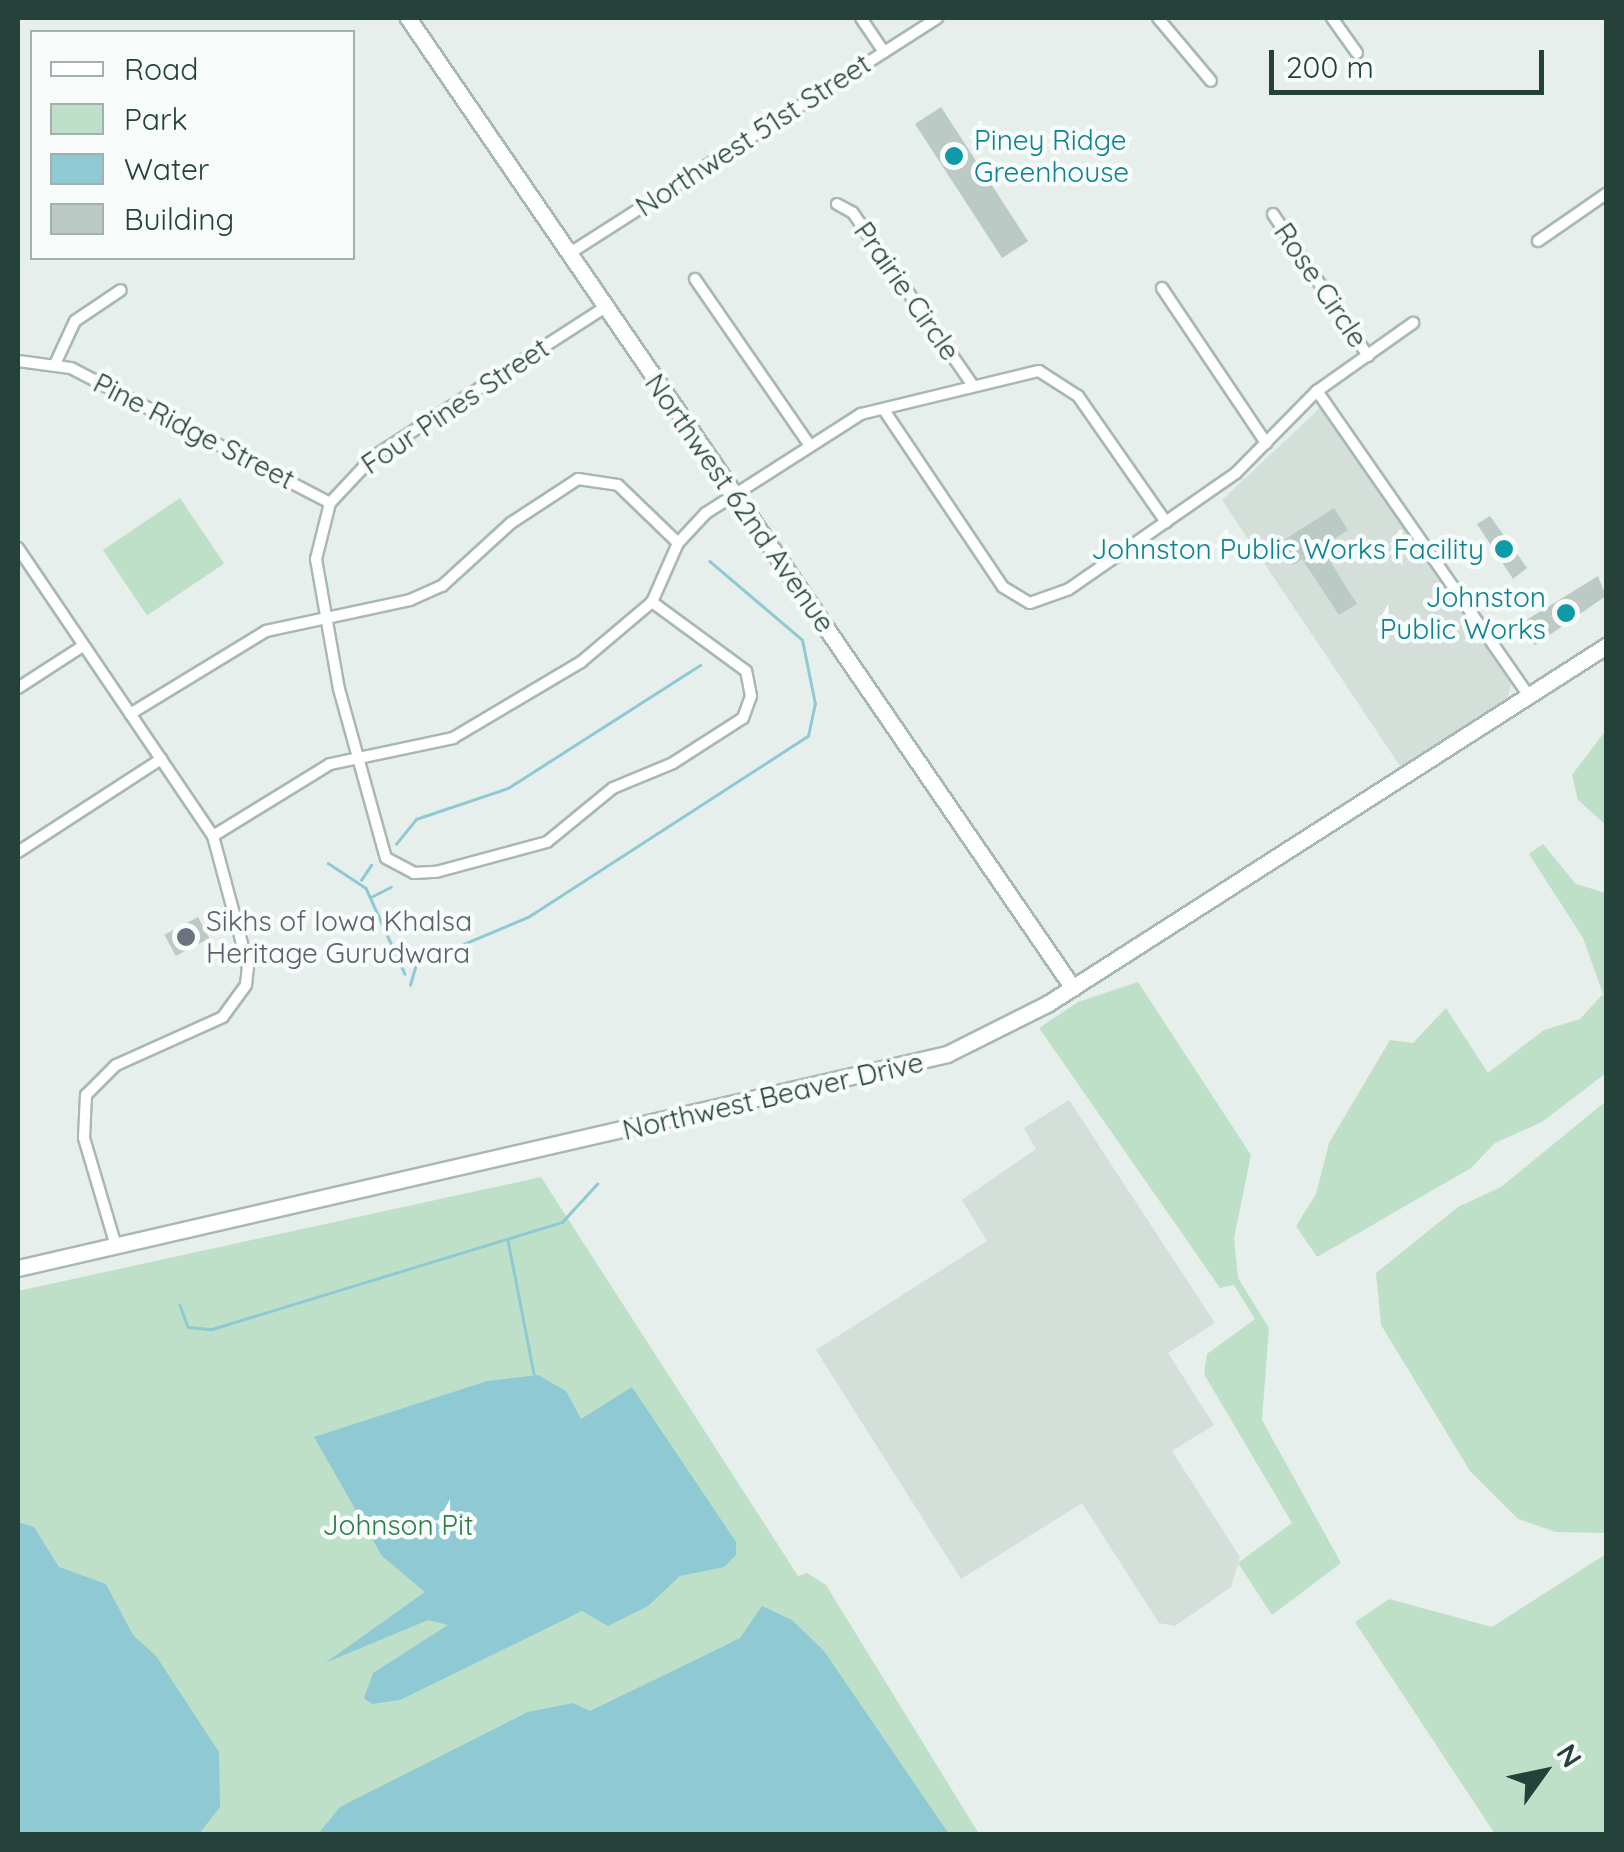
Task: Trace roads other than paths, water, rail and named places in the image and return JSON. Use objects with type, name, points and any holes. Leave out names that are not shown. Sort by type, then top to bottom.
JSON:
[{"type":"main road","name":"Northwest 62nd Avenue","points":[[408,18],[1073,988]]},
{"type":"main road","name":"Northwest Beaver Drive","points":[[18,1268],[887,1073],[998,1032],[1073,988],[1606,646]]},
{"type":"street","points":[[861,18],[884,52]]},
{"type":"street","name":"Northwest 51st Street","points":[[570,253],[937,18]]},
{"type":"street","points":[[1158,18],[1211,82]]},
{"type":"street","points":[[1332,18],[1357,53]]},
{"type":"street","points":[[1538,241],[1606,194]]},
{"type":"street","name":"Prairie Circle","points":[[836,204],[852,213],[971,384]]},
{"type":"street","name":"Rose Circle","points":[[1273,214],[1368,356]]},
{"type":"street","points":[[695,278],[808,443]]},
{"type":"street","points":[[1162,288],[1266,443]]},
{"type":"street","points":[[18,361],[56,362],[75,321],[121,290]]},
{"type":"street","name":"Four Pines Street","points":[[604,308],[374,456],[330,502],[316,559],[326,617],[378,847],[396,866],[436,872],[548,842],[614,788],[673,762],[743,718],[752,696],[746,671],[652,602]]},
{"type":"street","points":[[884,410],[1016,598],[1030,603],[1069,589],[1166,522],[1266,443],[1316,391],[1413,323]]},
{"type":"street","name":"Pine Ridge Street","points":[[56,362],[330,502]]},
{"type":"street","points":[[213,836],[356,754],[438,743],[472,729],[581,662],[652,602],[678,542],[733,491],[808,443],[884,410],[1020,370],[1068,385],[1166,522]]},
{"type":"street","points":[[1316,391],[1530,697]]},
{"type":"street","points":[[130,714],[251,637],[442,586],[511,523],[586,477],[618,485],[678,542]]},
{"type":"street","points":[[18,548],[213,836],[246,949],[246,985],[223,1017],[116,1065],[86,1095],[84,1138],[116,1246]]},
{"type":"street","points":[[18,688],[83,646]]},
{"type":"street","points":[[18,852],[161,760]]},
{"type":"water","points":[[538,1375],[566,1391],[581,1419],[632,1387],[736,1542],[736,1555],[724,1567],[680,1576],[648,1606],[608,1626],[582,1611],[400,1700],[372,1704],[364,1698],[373,1673],[448,1625],[428,1620],[325,1663],[425,1592],[382,1556],[314,1437],[487,1381]]},
{"type":"water","points":[[18,1522],[34,1527],[59,1567],[106,1584],[133,1635],[156,1656],[219,1752],[220,1807],[199,1834],[18,1834]]},
{"type":"water","points":[[762,1606],[792,1620],[824,1651],[949,1834],[318,1834],[340,1807],[528,1712],[573,1703],[590,1711],[740,1638]]},
{"type":"waterway","points":[[410,985],[416,964],[528,917],[808,736],[815,704],[802,640],[710,562]]},
{"type":"waterway","points":[[396,844],[416,819],[508,788],[700,665]]},
{"type":"waterway","points":[[328,863],[366,888],[405,974]]},
{"type":"waterway","points":[[361,880],[371,865]]},
{"type":"waterway","points":[[371,897],[391,887]]},
{"type":"waterway","points":[[180,1305],[188,1327],[212,1329],[562,1222],[597,1184]]},
{"type":"waterway","points":[[508,1240],[534,1374]]},
{"type":"place","name":"Piney Ridge Greenhouse","points":[[954,156]]},
{"type":"place","name":"Johnston Public Works Facility","points":[[1504,549]]},
{"type":"place","name":"Johnston Public Works","points":[[1566,613]]},
{"type":"place","name":"Sikhs of Iowa Khalsa Heritage Gurudwara","points":[[186,937]]},
{"type":"park label","name":"Johnson Pit","points":[[398,1525]]}]
